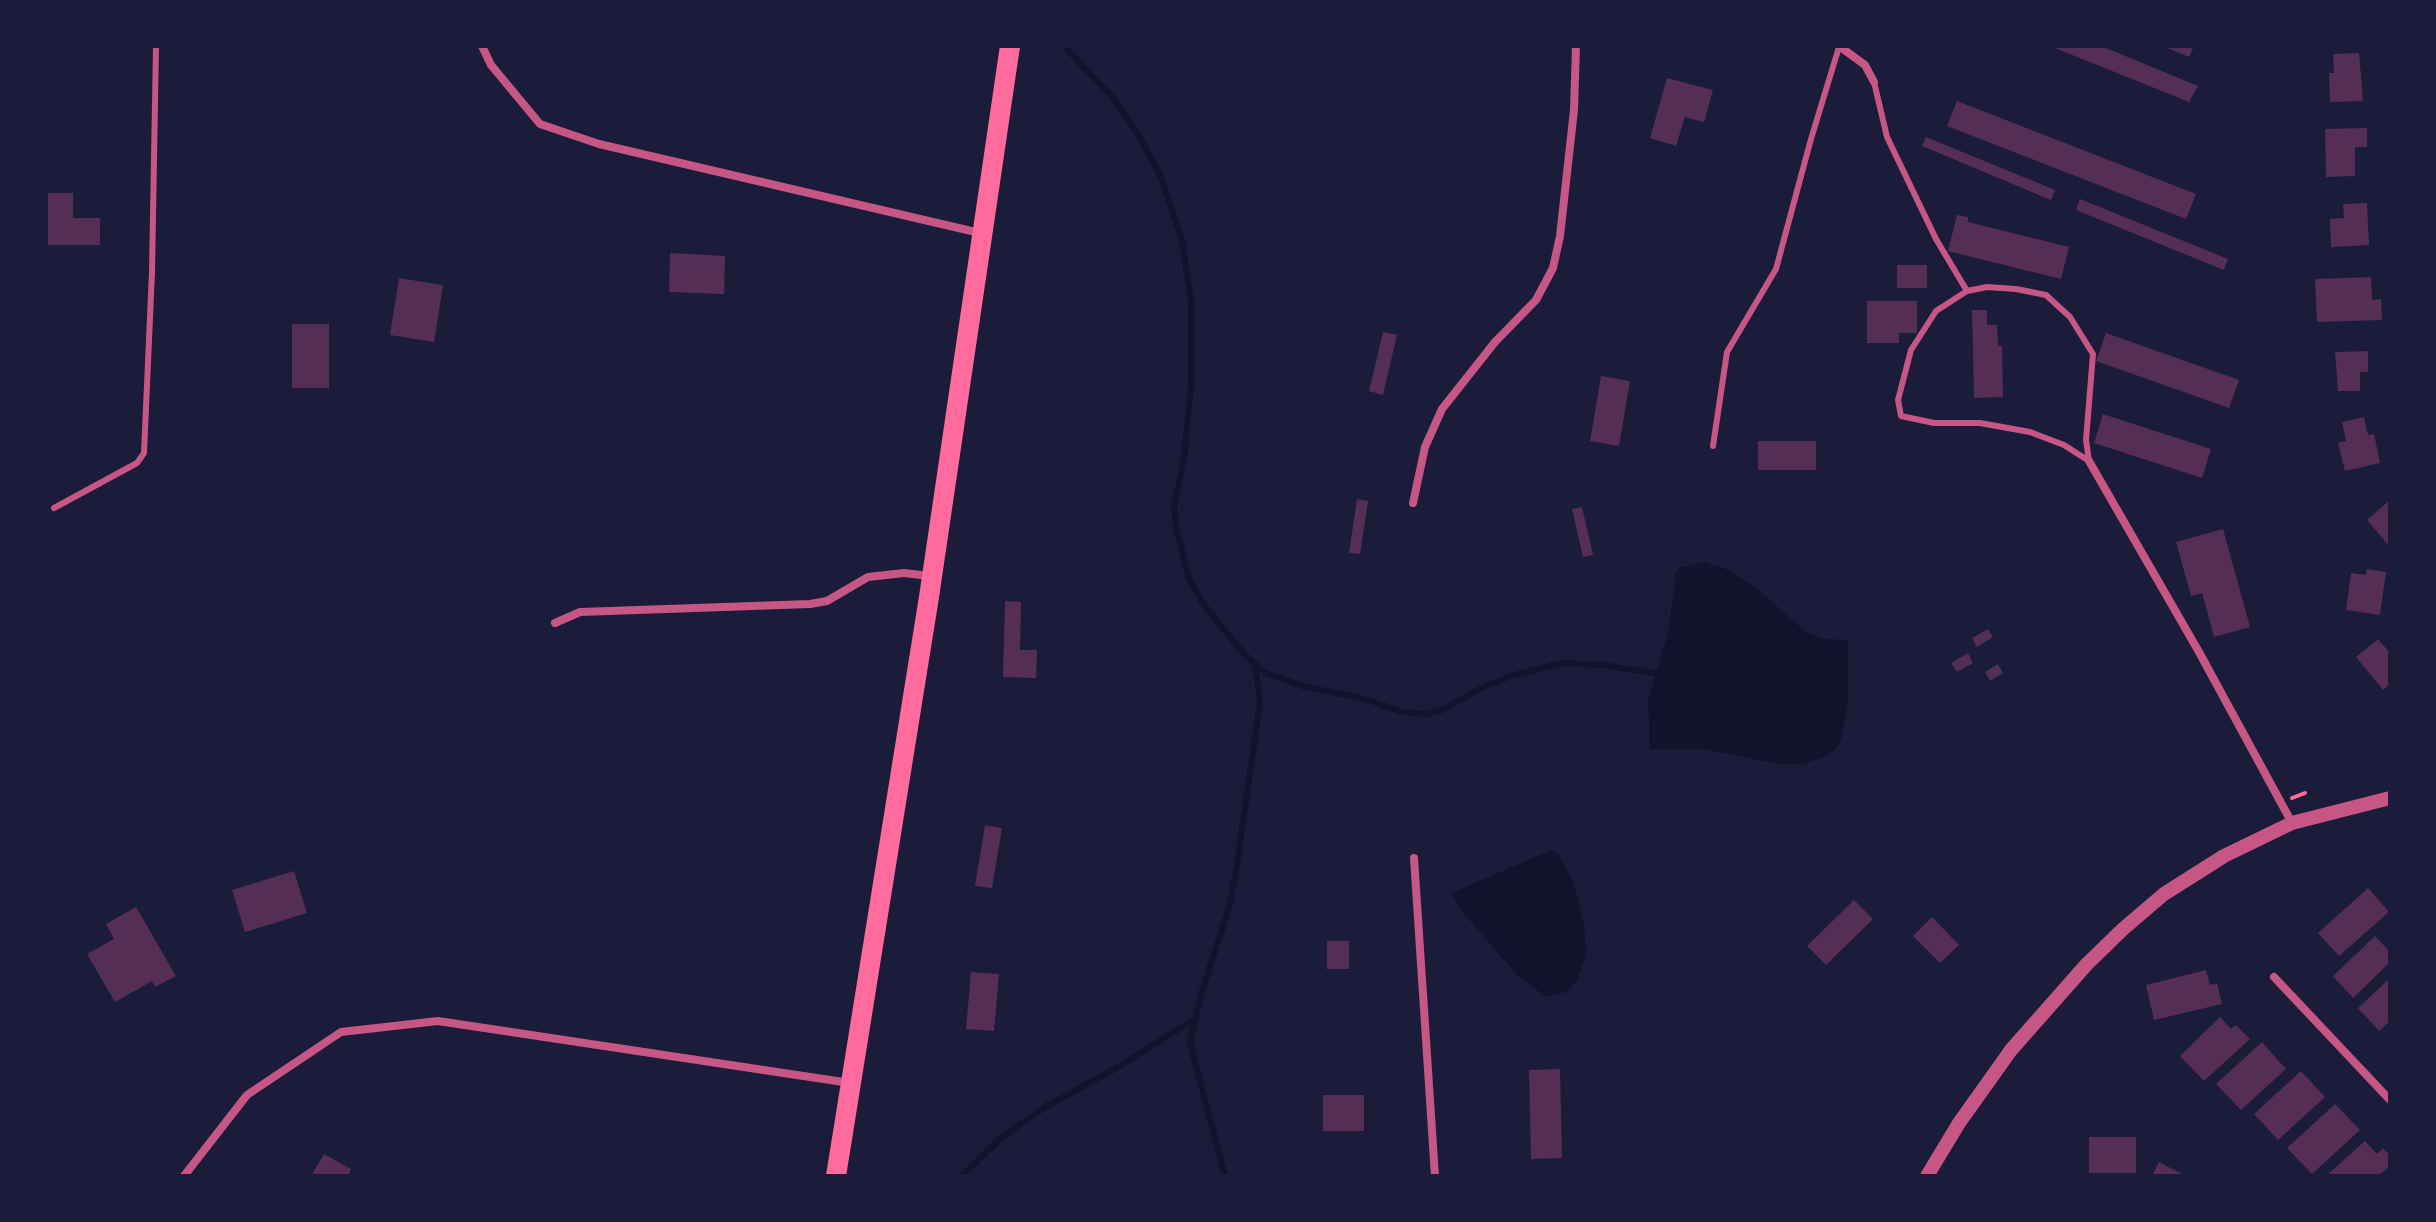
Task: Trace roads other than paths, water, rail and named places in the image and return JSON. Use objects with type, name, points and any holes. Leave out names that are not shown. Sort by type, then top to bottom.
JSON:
[{"type":"main road","points":[[836,1176],[929,597],[1010,46]]},
{"type":"street","points":[[482,46],[491,65],[540,124],[599,144],[981,233]]},
{"type":"street","points":[[1413,503],[1425,447],[1442,409],[1495,342],[1536,300],[1553,268],[1560,236],[1574,110],[1576,46]]},
{"type":"street","points":[[1839,46],[1865,65],[1874,82]]},
{"type":"street","points":[[2089,461],[2199,652],[2292,823]]},
{"type":"street","points":[[555,623],[580,612],[810,604],[827,601],[868,577],[904,573],[930,576]]},
{"type":"street","points":[[1927,1176],[1959,1123],[2011,1050],[2086,965],[2123,929],[2194,874],[2224,856],[2292,823],[2390,798]]},
{"type":"street","points":[[1414,858],[1435,1176]]},
{"type":"street","points":[[2274,977],[2390,1100]]},
{"type":"street","points":[[184,1176],[247,1095],[341,1032],[438,1021],[850,1084]]},
{"type":"lane","points":[[54,508],[137,463],[144,453],[152,272],[156,46]]},
{"type":"lane","points":[[1713,446],[1727,352],[1776,269],[1839,46]]},
{"type":"lane","points":[[1874,82],[1887,137],[1936,239],[1967,291]]},
{"type":"lane","points":[[1987,287],[2046,295],[2070,317],[2093,354],[2086,440],[2089,461],[2064,445],[2030,432],[1980,423],[1934,423],[1901,416],[1898,400],[1911,350],[1936,311],[1967,291],[1987,287]]},
{"type":"waterway","points":[[1064,46],[1112,97],[1138,134],[1161,177],[1182,240],[1191,302],[1191,385],[1184,458],[1174,508],[1176,527],[1189,579],[1204,605],[1244,654],[1266,673],[1302,686],[1365,699],[1403,712],[1427,714],[1442,710],[1483,687],[1511,676],[1561,663],[1603,665],[1664,675]]},
{"type":"waterway","points":[[1225,1176],[1190,1043],[1201,994],[1229,908],[1236,871],[1260,702],[1255,663]]},
{"type":"waterway","points":[[962,1176],[1002,1137],[1045,1107],[1113,1070],[1195,1019]]}]
